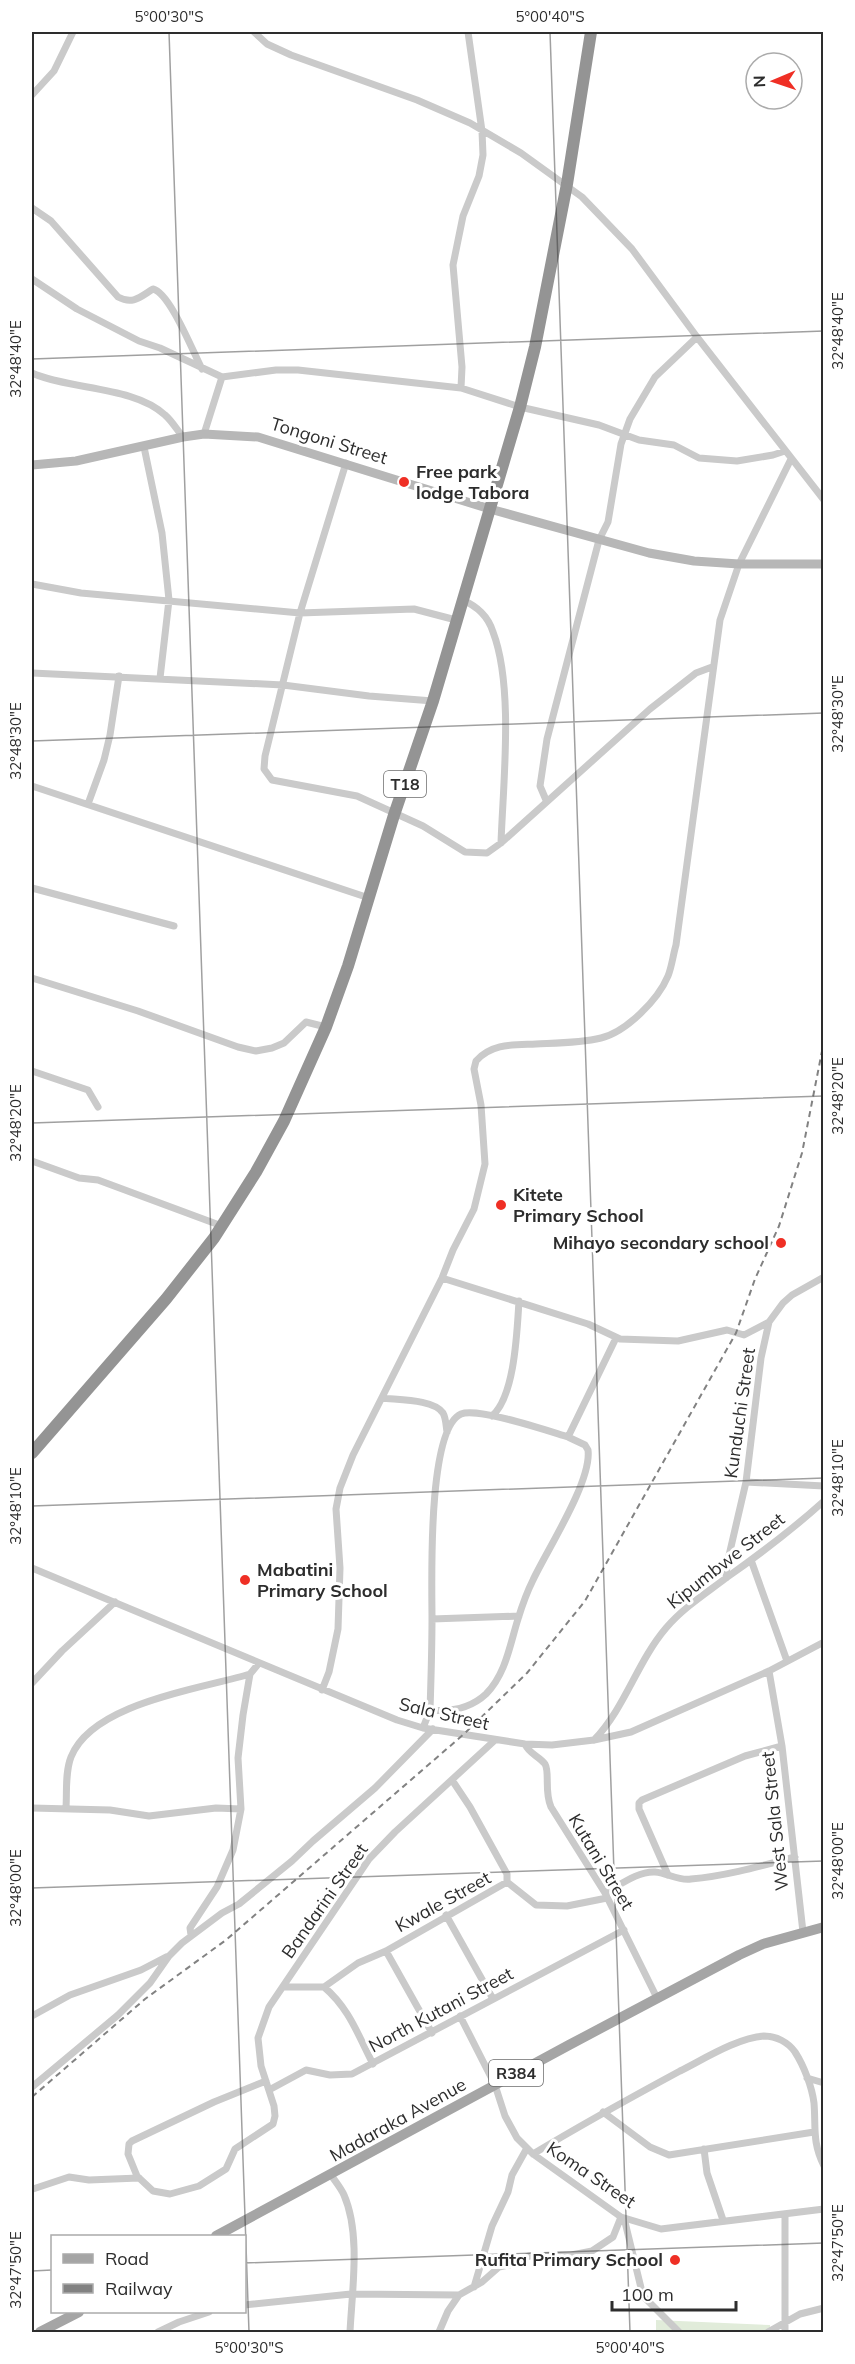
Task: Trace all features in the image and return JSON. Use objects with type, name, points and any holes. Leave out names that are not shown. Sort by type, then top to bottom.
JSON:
[{"type":"highway","name":"T18","points":[[32,1452],[166,1299],[222,1226],[256,1172],[284,1121],[326,1027],[394,814],[434,701],[520,406],[535,347],[567,184],[591,32]]},
{"type":"main road","name":"Madaraka Avenue","points":[[218,2235],[739,1955],[764,1944],[824,1927]]},
{"type":"main road","points":[[40,2332],[57,2329],[78,2313]]},
{"type":"street","points":[[32,95],[50,77],[73,32]]},
{"type":"street","points":[[254,32],[267,44],[348,77],[417,100],[470,123],[567,184],[632,249],[697,337],[824,500]]},
{"type":"street","points":[[461,388],[462,367],[453,266],[463,216],[479,176],[483,155],[482,131],[468,32]]},
{"type":"street","points":[[32,207],[51,221],[118,297],[130,301],[153,289],[161,292],[202,369]]},
{"type":"street","points":[[32,279],[77,309],[222,377],[276,370],[298,370],[461,388],[520,406],[599,425],[639,440],[674,445],[699,458],[737,461],[785,451]]},
{"type":"street","points":[[546,800],[540,786],[547,739],[599,540],[608,522],[624,434],[630,419],[655,377],[697,337]]},
{"type":"street","points":[[32,373],[62,383],[112,392],[145,403],[166,416],[183,437]]},
{"type":"street","points":[[204,434],[222,377]]},
{"type":"street","name":"Tongoni Street","points":[[32,465],[76,461],[204,434],[258,437],[490,509],[649,553],[694,561],[739,564],[824,564]]},
{"type":"street","points":[[144,447],[162,533],[169,600],[160,678]]},
{"type":"street","points":[[322,1690],[333,1656],[340,1610],[336,1509],[338,1494],[353,1455],[474,1209],[485,1164],[481,1105],[474,1069],[476,1061],[492,1048],[561,1043],[602,1038],[612,1034],[627,1025],[643,1010],[667,978],[676,945],[720,620],[739,564],[791,459]]},
{"type":"street","points":[[345,463],[300,613],[266,756],[264,769],[268,777],[280,782],[357,796],[423,826],[465,852],[486,853],[501,843],[546,800],[650,709],[696,673],[712,668]]},
{"type":"street","points":[[32,584],[81,593],[300,613],[414,609],[456,620]]},
{"type":"street","points":[[462,600],[476,607],[494,632],[501,665],[505,735],[501,843]]},
{"type":"street","points":[[32,673],[283,685],[369,696],[434,701]]},
{"type":"street","points":[[88,804],[104,760],[119,676]]},
{"type":"street","points":[[32,786],[369,898]]},
{"type":"street","points":[[32,888],[174,926]]},
{"type":"street","points":[[32,978],[256,1051],[284,1043],[306,1022],[326,1027]]},
{"type":"street","points":[[32,1071],[88,1090],[98,1107]]},
{"type":"street","points":[[32,1161],[79,1178],[98,1180],[222,1226]]},
{"type":"street","name":"Kunduchi Street","points":[[726,1578],[727,1564],[746,1482],[760,1358],[769,1322],[792,1295],[824,1277]]},
{"type":"street","points":[[442,1278],[588,1324],[616,1338],[678,1341],[724,1330],[744,1335],[769,1322]]},
{"type":"street","points":[[492,1416],[501,1404],[513,1365],[519,1301]]},
{"type":"street","points":[[568,1437],[616,1338]]},
{"type":"street","points":[[382,1398],[417,1401],[439,1409],[444,1416],[447,1432]]},
{"type":"street","points":[[423,1728],[430,1710],[433,1505],[447,1432],[452,1422],[462,1413],[478,1413],[568,1437],[587,1448],[589,1464],[565,1519],[532,1581],[503,1667],[484,1695],[461,1708],[430,1710]]},
{"type":"street","points":[[746,1482],[824,1486]]},
{"type":"street","name":"Kipumbwe Street","points":[[594,1740],[608,1726],[652,1648],[666,1628],[700,1597],[751,1560],[824,1501]]},
{"type":"street","points":[[751,1560],[787,1661]]},
{"type":"street","name":"Sala Street","points":[[32,1568],[397,1720],[423,1728],[494,1741],[525,1744],[552,1745],[594,1740],[631,1732],[769,1671],[824,1642]]},
{"type":"street","points":[[32,1683],[62,1651],[115,1602]]},
{"type":"street","points":[[432,1619],[519,1616]]},
{"type":"street","points":[[191,1935],[190,1928],[217,1887],[233,1850],[241,1809],[238,1758],[250,1674],[259,1663]]},
{"type":"street","name":"West Sala Street","points":[[769,1671],[782,1746],[802,1932]]},
{"type":"street","points":[[66,1808],[68,1764],[72,1754],[87,1734],[112,1715],[144,1703],[250,1674]]},
{"type":"street","points":[[32,2087],[118,2015],[150,1983],[169,1956],[191,1935],[222,1913],[239,1905],[292,1861],[375,1788],[433,1729]]},
{"type":"street","name":"Bandarini Street","points":[[139,2178],[153,2191],[164,2194],[183,2192],[199,2186],[226,2169],[235,2149],[273,2124],[275,2116],[260,2060],[258,2038],[269,2007],[369,1859],[494,1741]]},
{"type":"street","name":"Kutani Street","points":[[525,1744],[527,1749],[545,1764],[547,1796],[551,1807],[606,1896],[657,1998]]},
{"type":"street","points":[[668,1875],[639,1809],[639,1803],[745,1756],[782,1746]]},
{"type":"street","name":"Kwale Street","points":[[324,1987],[336,1981],[358,1963],[387,1951],[507,1882],[507,1874],[452,1780]]},
{"type":"street","points":[[32,1808],[110,1810],[149,1816],[216,1808],[241,1809]]},
{"type":"street","points":[[507,1882],[536,1905],[567,1906],[606,1896],[635,1877],[648,1873],[656,1872],[681,1879],[719,1876],[795,1857]]},
{"type":"street","points":[[446,1916],[493,1999]]},
{"type":"street","name":"North Kutani Street","points":[[269,2090],[306,2070],[338,2076],[352,2074],[624,1930]]},
{"type":"street","points":[[387,1951],[432,2033]]},
{"type":"street","points":[[32,2016],[70,1995],[123,1977],[169,1956]]},
{"type":"street","points":[[284,1987],[324,1987],[343,2005],[354,2022],[373,2064]]},
{"type":"street","name":"Koma Street","points":[[460,2016],[495,2085],[505,2116],[517,2138],[533,2154],[622,2218],[661,2229],[824,2209]]},
{"type":"street","points":[[533,2154],[603,2112],[710,2055],[762,2037],[775,2037],[784,2041],[795,2052],[807,2078],[814,2101],[813,2132],[817,2151],[824,2166]]},
{"type":"street","points":[[807,2078],[824,2083]]},
{"type":"street","points":[[33,2189],[69,2177],[89,2180],[139,2178],[128,2154],[129,2144],[132,2141],[220,2099],[266,2081]]},
{"type":"street","points":[[603,2112],[643,2142],[669,2155],[813,2132]]},
{"type":"street","points":[[474,2287],[492,2226],[508,2192],[512,2175],[526,2148]]},
{"type":"street","points":[[704,2149],[707,2173],[723,2220]]},
{"type":"street","points":[[331,2175],[343,2193],[352,2222],[350,2332]]},
{"type":"street","points":[[785,2214],[785,2332]]},
{"type":"street","points":[[246,2305],[351,2294],[459,2295],[482,2282],[499,2267],[513,2264],[529,2256],[572,2255],[599,2248],[612,2236],[622,2218]]},
{"type":"street","points":[[622,2218],[643,2296],[679,2332]]},
{"type":"street","points":[[431,2332],[440,2329],[459,2295]]},
{"type":"street","points":[[768,2332],[800,2314],[824,2308]]},
{"type":"street","points":[[162,2331],[207,2313]]},
{"type":"green space","points":[[656,2320],[770,2325],[770,2332],[656,2332]]},
{"type":"railway","points":[[822,939],[824,929]]},
{"type":"railway","points":[[32,2097],[145,1999],[226,1940],[464,1734],[527,1673],[585,1601],[736,1333],[755,1279],[779,1226],[802,1153],[824,1041]]},
{"type":"place","name":"Free park lodge Tabora","points":[[404,482]]},
{"type":"place","name":"Kitete Primary School","points":[[501,1205]]},
{"type":"place","name":"Mihayo secondary school","points":[[781,1243]]},
{"type":"place","name":"Mabatini Primary School","points":[[245,1580]]},
{"type":"place","name":"Rufita Primary School","points":[[675,2260]]}]
